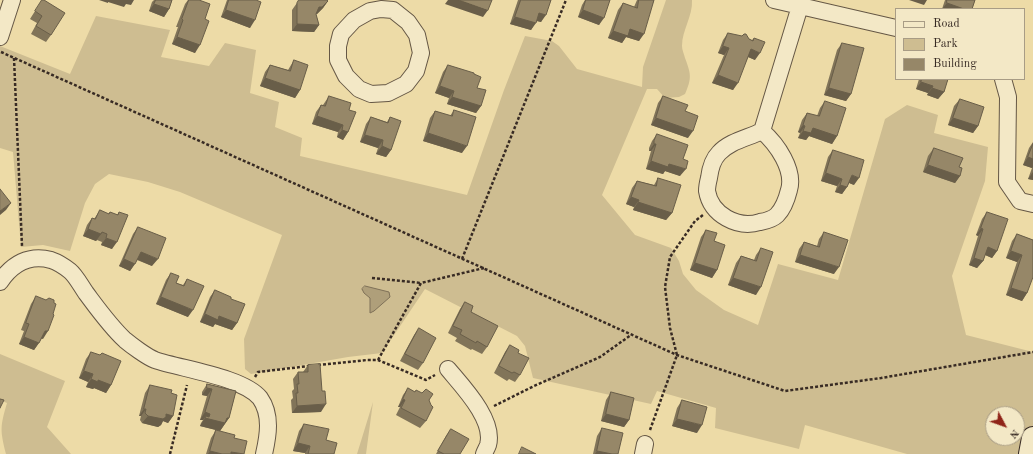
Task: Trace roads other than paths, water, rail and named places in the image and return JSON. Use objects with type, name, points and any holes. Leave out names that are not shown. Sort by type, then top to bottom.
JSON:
[{"type":"main road","points":[[1030,454],[1033,438]]},
{"type":"street","points":[[0,37],[12,0]]},
{"type":"street","points":[[774,0],[895,28]]},
{"type":"street","points":[[395,5],[417,35],[421,53],[416,71],[406,84],[388,93],[371,94],[359,89],[346,76],[338,60],[338,46],[341,34],[354,20],[370,10],[395,5]]},
{"type":"street","points":[[762,131],[800,6]]},
{"type":"street","points":[[1003,80],[1008,97],[1007,182],[1020,201],[1033,204]]},
{"type":"street","points":[[762,131],[775,144],[790,174],[790,188],[777,215],[752,225],[738,224],[726,218],[714,207],[710,200],[707,189],[710,170],[719,153],[736,142],[762,131]]},
{"type":"street","points":[[0,282],[8,271],[23,260],[52,260],[70,271],[100,312],[126,341],[154,360],[191,369],[240,384],[260,398],[268,418],[268,434],[264,454]]},
{"type":"street","points":[[448,369],[477,403],[489,431],[488,445],[484,454]]}]
